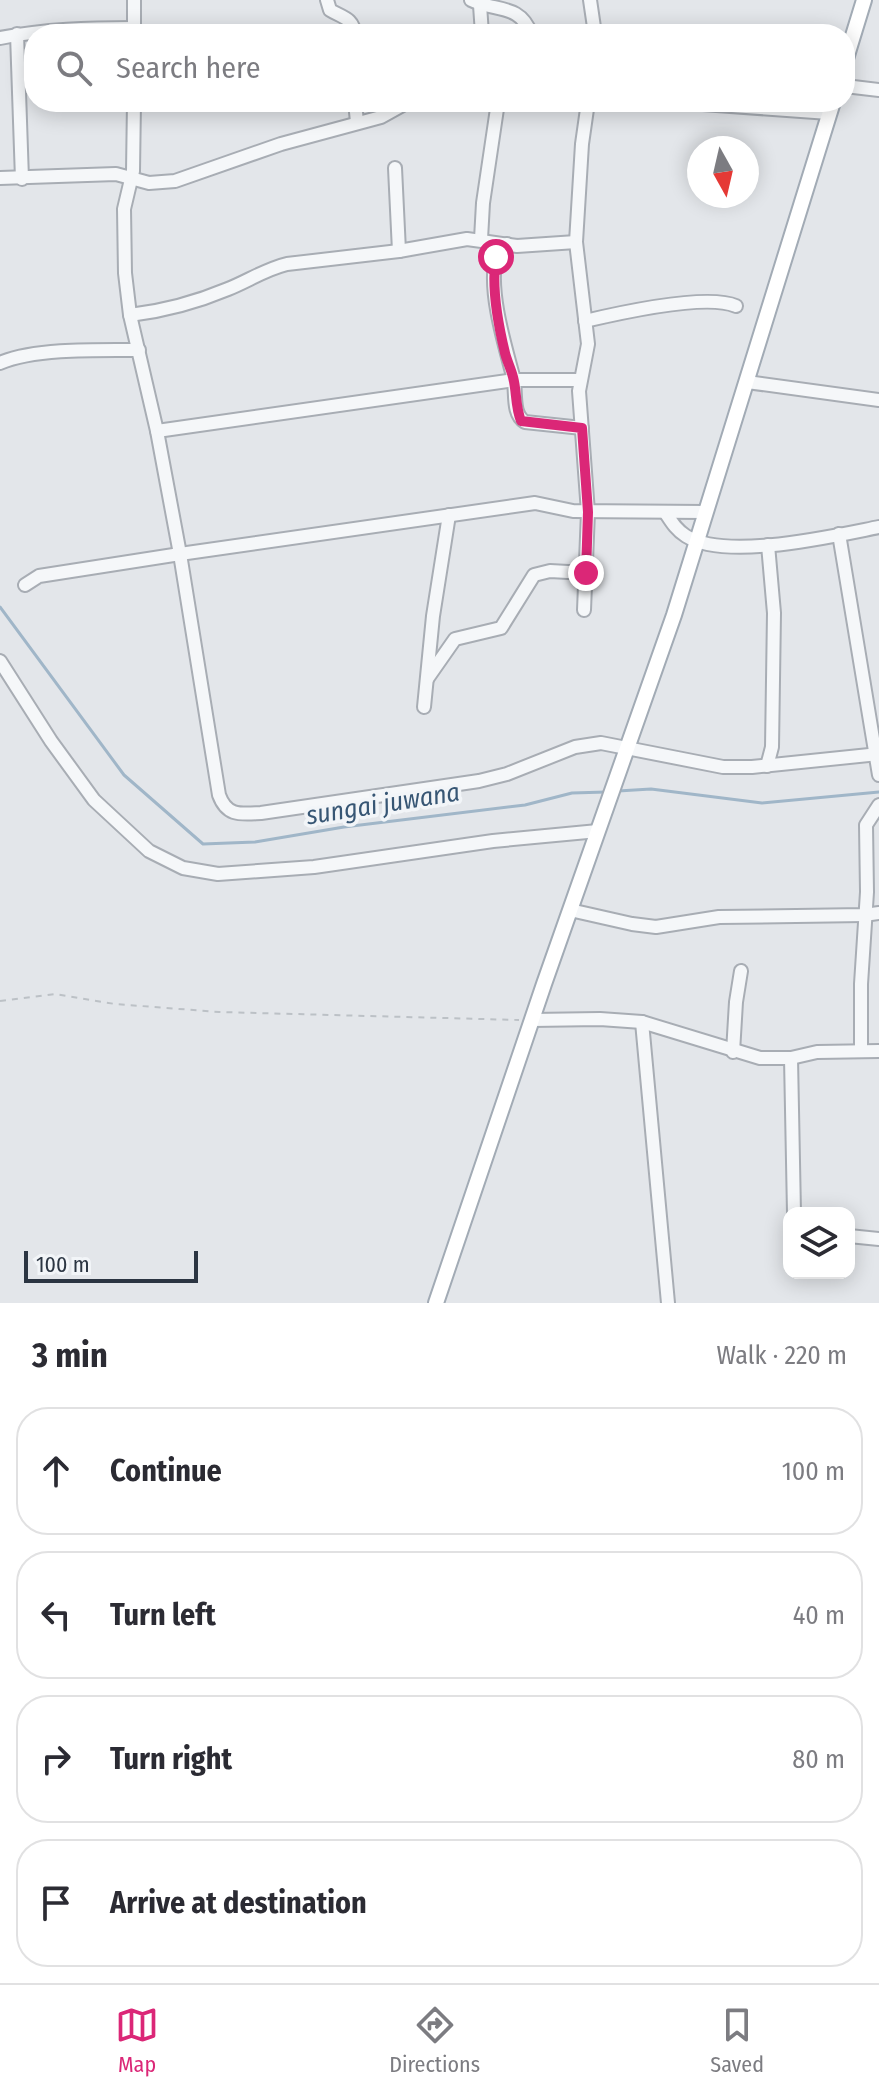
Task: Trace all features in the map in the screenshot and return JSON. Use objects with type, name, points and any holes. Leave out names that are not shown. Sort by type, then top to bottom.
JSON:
[{"type":"main road","points":[[855,29],[864,0]]},
{"type":"main road","points":[[436,1303],[674,615],[830,112]]},
{"type":"street","points":[[134,0],[134,24]]},
{"type":"street","points":[[327,0],[330,10],[347,17],[351,24]]},
{"type":"street","points":[[590,0],[594,24]]},
{"type":"street","points":[[480,24],[476,2],[502,7],[519,15],[526,24]]},
{"type":"street","points":[[0,38],[24,33]]},
{"type":"street","points":[[17,34],[22,179]]},
{"type":"street","points":[[855,87],[879,90]]},
{"type":"street","points":[[134,112],[131,178],[124,209],[125,273],[130,315],[157,431],[219,795],[225,808],[232,812],[261,813],[479,781],[590,744],[612,743],[707,766],[767,766],[878,754]]},
{"type":"street","points":[[356,112],[357,122]]},
{"type":"street","points":[[0,178],[116,174],[149,183],[175,181],[281,144],[390,112]]},
{"type":"street","points":[[481,239],[497,112]]},
{"type":"street","points":[[584,610],[588,512],[580,380],[588,350],[576,242],[587,112]]},
{"type":"street","points":[[395,168],[399,251]]},
{"type":"street","points":[[130,315],[162,311],[195,301],[279,266],[467,239],[525,246],[576,242]]},
{"type":"street","points":[[507,244],[495,261],[496,292],[504,352],[514,380],[516,409],[521,421],[582,428]]},
{"type":"street","points":[[585,321],[619,313],[713,301],[736,306]]},
{"type":"street","points":[[0,363],[9,359],[54,354],[139,350]]},
{"type":"street","points":[[157,431],[514,380],[580,380]]},
{"type":"street","points":[[747,382],[879,400]]},
{"type":"street","points":[[25,585],[39,576],[535,503],[588,512],[705,512]]},
{"type":"street","points":[[665,512],[680,532],[697,541],[728,545],[768,545],[879,527]]},
{"type":"street","points":[[424,707],[433,616],[449,515]]},
{"type":"street","points":[[839,534],[879,772]]},
{"type":"street","points":[[767,766],[772,747],[774,613],[768,545]]},
{"type":"street","points":[[427,679],[455,639],[501,628],[534,575],[550,571],[586,573]]},
{"type":"street","points":[[0,661],[51,741],[94,800],[149,851],[183,868],[218,874],[314,867],[493,841],[598,831]]},
{"type":"street","points":[[861,1050],[867,892],[866,825],[879,805]]},
{"type":"street","points":[[570,910],[656,927],[719,917],[879,913]]},
{"type":"street","points":[[733,1052],[741,971]]},
{"type":"street","points":[[532,1020],[611,1019],[642,1022],[760,1058],[791,1058],[817,1052],[879,1051]]},
{"type":"street","points":[[642,1022],[668,1303]]},
{"type":"street","points":[[791,1058],[794,1207]]},
{"type":"street","points":[[855,1237],[879,1239]]},
{"type":"path","points":[[0,1001],[55,994],[115,1004],[219,1012],[532,1020]]},
{"type":"waterway","name":"sungai juwana","points":[[0,607],[124,775],[203,844],[255,842],[344,827],[525,805],[572,793],[606,792]]},
{"type":"waterway","name":"sungai juwana","points":[[618,791],[651,789],[762,803],[879,792]]},
{"type":"route","points":[[496,257],[499,320],[521,421],[582,428],[588,512],[586,573]]}]
